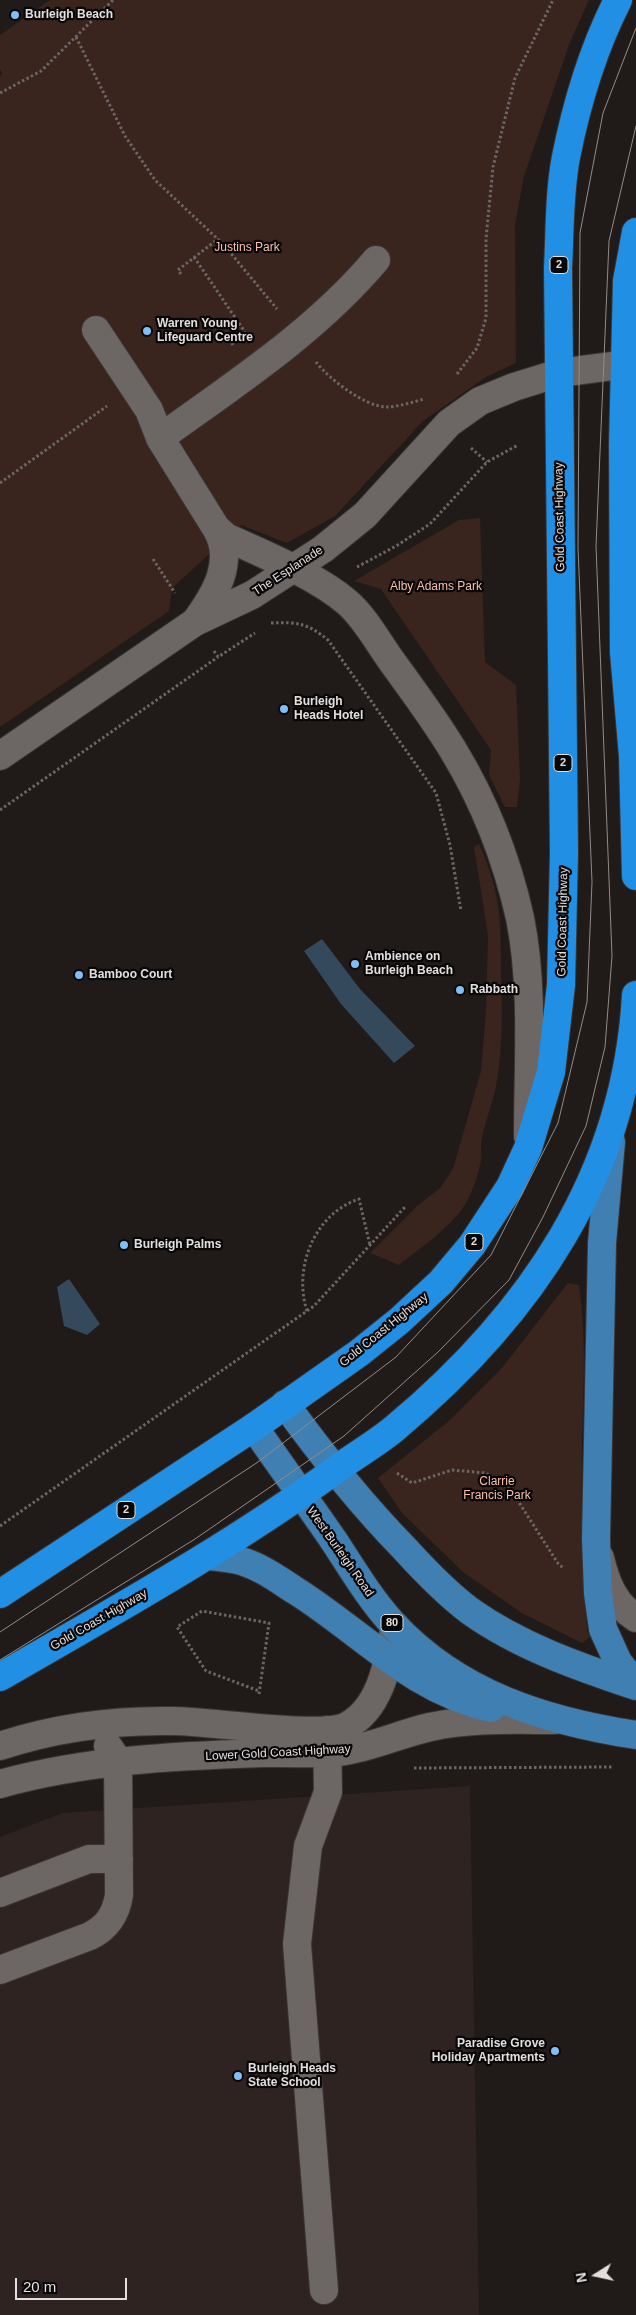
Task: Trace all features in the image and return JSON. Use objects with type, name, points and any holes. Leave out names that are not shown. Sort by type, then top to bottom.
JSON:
[{"type":"highway","name":"Gold Coast Highway","points":[[0,1594],[254,1427],[380,1337],[441,1282],[472,1245],[510,1187],[528,1148],[551,1072],[561,986],[564,853],[558,268],[562,187],[566,157],[588,70],[618,0]]},
{"type":"highway","points":[[636,232],[627,280],[631,364],[623,445],[636,876]]},
{"type":"highway","name":"Gold Coast Highway","points":[[0,1677],[209,1556],[301,1496],[394,1429],[470,1358],[522,1298],[557,1249],[572,1223],[594,1174],[615,1117],[631,1052],[636,995]]},
{"type":"main road","points":[[615,1117],[605,1193],[602,1243],[596,1540],[598,1593],[603,1629],[615,1658],[636,1685]]},
{"type":"main road","points":[[285,1404],[334,1471],[370,1514],[425,1571],[471,1611],[508,1633],[559,1659],[636,1685]]},
{"type":"main road","name":"West Burleigh Road","points":[[254,1427],[334,1541],[370,1597],[395,1626],[445,1669],[493,1696],[552,1719],[636,1735]]},
{"type":"main road","points":[[209,1556],[245,1562],[267,1572],[321,1607],[422,1682],[463,1701],[508,1712],[552,1719]]},
{"type":"street","points":[[160,438],[298,337],[352,289],[376,260]]},
{"type":"street","points":[[96,330],[149,410],[160,438],[213,523],[223,549],[223,572],[210,602],[187,611]]},
{"type":"street","name":"The Esplanade","points":[[0,756],[187,611],[245,598],[293,570],[365,515],[433,438],[457,416],[491,396],[559,372],[631,364]]},
{"type":"street","points":[[213,523],[226,537],[325,587],[347,603],[358,614],[453,750],[477,795],[502,857],[520,918],[526,975],[529,1034],[528,1148]]},
{"type":"street","points":[[596,1540],[606,1581],[612,1595],[622,1608],[636,1618]]},
{"type":"street","name":"Lower Gold Coast Highway","points":[[0,1784],[49,1771],[118,1761],[252,1754],[328,1741],[365,1712],[378,1691],[395,1626]]},
{"type":"street","name":"Lower Gold Coast Highway","points":[[0,1746],[48,1733],[122,1723],[172,1720],[368,1746],[417,1730],[443,1724],[552,1719]]},
{"type":"street","points":[[0,1970],[90,1936],[109,1922],[118,1904],[118,1761],[107,1746],[76,1729]]},
{"type":"street","points":[[324,2290],[297,1944],[307,1852],[328,1792],[328,1741]]},
{"type":"street","points":[[0,1893],[89,1858],[119,1859]]},
{"type":"path","points":[[0,93],[41,71],[114,0]]},
{"type":"path","points":[[450,380],[477,348],[486,318],[486,239],[493,167],[515,78],[553,0]]},
{"type":"path","points":[[76,37],[125,136],[154,180],[218,239],[254,278],[281,314]]},
{"type":"path","points":[[181,274],[178,270],[218,239]]},
{"type":"path","points":[[194,257],[244,332]]},
{"type":"path","points":[[312,356],[327,376],[358,397],[386,407],[429,398]]},
{"type":"path","points":[[354,569],[396,546],[430,524],[487,462],[518,445]]},
{"type":"path","points":[[469,447],[487,462]]},
{"type":"path","points":[[152,559],[187,611]]},
{"type":"path","points":[[270,623],[296,622],[313,628],[328,640],[436,792],[450,845],[462,911]]},
{"type":"path","points":[[0,810],[218,657]]},
{"type":"path","points":[[307,1311],[302,1295],[302,1276],[306,1256],[312,1239],[337,1210],[360,1199],[370,1245]]},
{"type":"path","points":[[0,1526],[307,1311],[404,1208]]},
{"type":"path","points":[[397,1473],[412,1484],[452,1470],[486,1473],[511,1490],[559,1565],[568,1569]]},
{"type":"path","points":[[258,1699],[269,1623],[202,1611],[177,1627],[206,1671],[259,1691]]},
{"type":"path","points":[[406,1769],[616,1766]]},
{"type":"shaded area","name":"Burleigh Heads State School","points":[[470,1786],[479,2315],[0,2315],[0,1837],[63,1813]]},
{"type":"green space","name":"Justins Park","points":[[50,0],[589,0],[570,42],[524,176],[515,225],[516,363],[486,377],[423,421],[335,516],[287,543],[241,525],[172,588],[169,611],[0,727],[0,76],[2,74],[0,69],[0,35]]},
{"type":"green space","name":"Alby Adams Park","points":[[480,518],[485,662],[516,685],[520,779],[517,807],[505,807],[489,775],[491,750],[381,589],[354,581],[459,520]]},
{"type":"green space","points":[[479,844],[487,862],[499,910],[502,1028],[496,1087],[481,1141],[481,1161],[473,1188],[466,1203],[444,1229],[399,1265],[370,1253],[417,1206],[440,1188],[453,1169],[481,1071],[486,1011],[488,935],[474,847]]},
{"type":"green space","name":"Clarrie Francis Park","points":[[568,1283],[579,1285],[583,1325],[583,1561],[587,1631],[590,1637],[582,1643],[522,1613],[463,1572],[402,1513],[378,1478],[449,1421],[501,1369]]},
{"type":"water","points":[[322,939],[360,989],[415,1046],[394,1063],[341,1004],[304,951]]},
{"type":"water","points":[[69,1279],[100,1324],[87,1335],[64,1326],[57,1287]]},
{"type":"tram line","points":[[0,1632],[258,1462],[396,1357],[491,1255],[558,1123],[587,1002],[592,882],[578,548],[580,233],[603,113],[636,28]]},
{"type":"tram line","points":[[0,1660],[195,1539],[344,1436],[438,1352],[509,1280],[543,1217],[586,1126],[605,1047],[612,956],[596,546],[609,241],[636,126]]},
{"type":"place","name":"Burleigh Beach","points":[[15,15]]},
{"type":"place","name":"Warren Young Lifeguard Centre","points":[[147,331]]},
{"type":"place","name":"Burleigh Heads Hotel","points":[[284,709]]},
{"type":"place","name":"Ambience on Burleigh Beach","points":[[355,964]]},
{"type":"place","name":"Bamboo Court","points":[[79,975]]},
{"type":"place","name":"Rabbath","points":[[460,990]]},
{"type":"place","name":"Burleigh Palms","points":[[124,1245]]},
{"type":"place","name":"Paradise Grove Holiday Apartments","points":[[555,2051]]},
{"type":"place","name":"Burleigh Heads State School","points":[[238,2076]]}]
